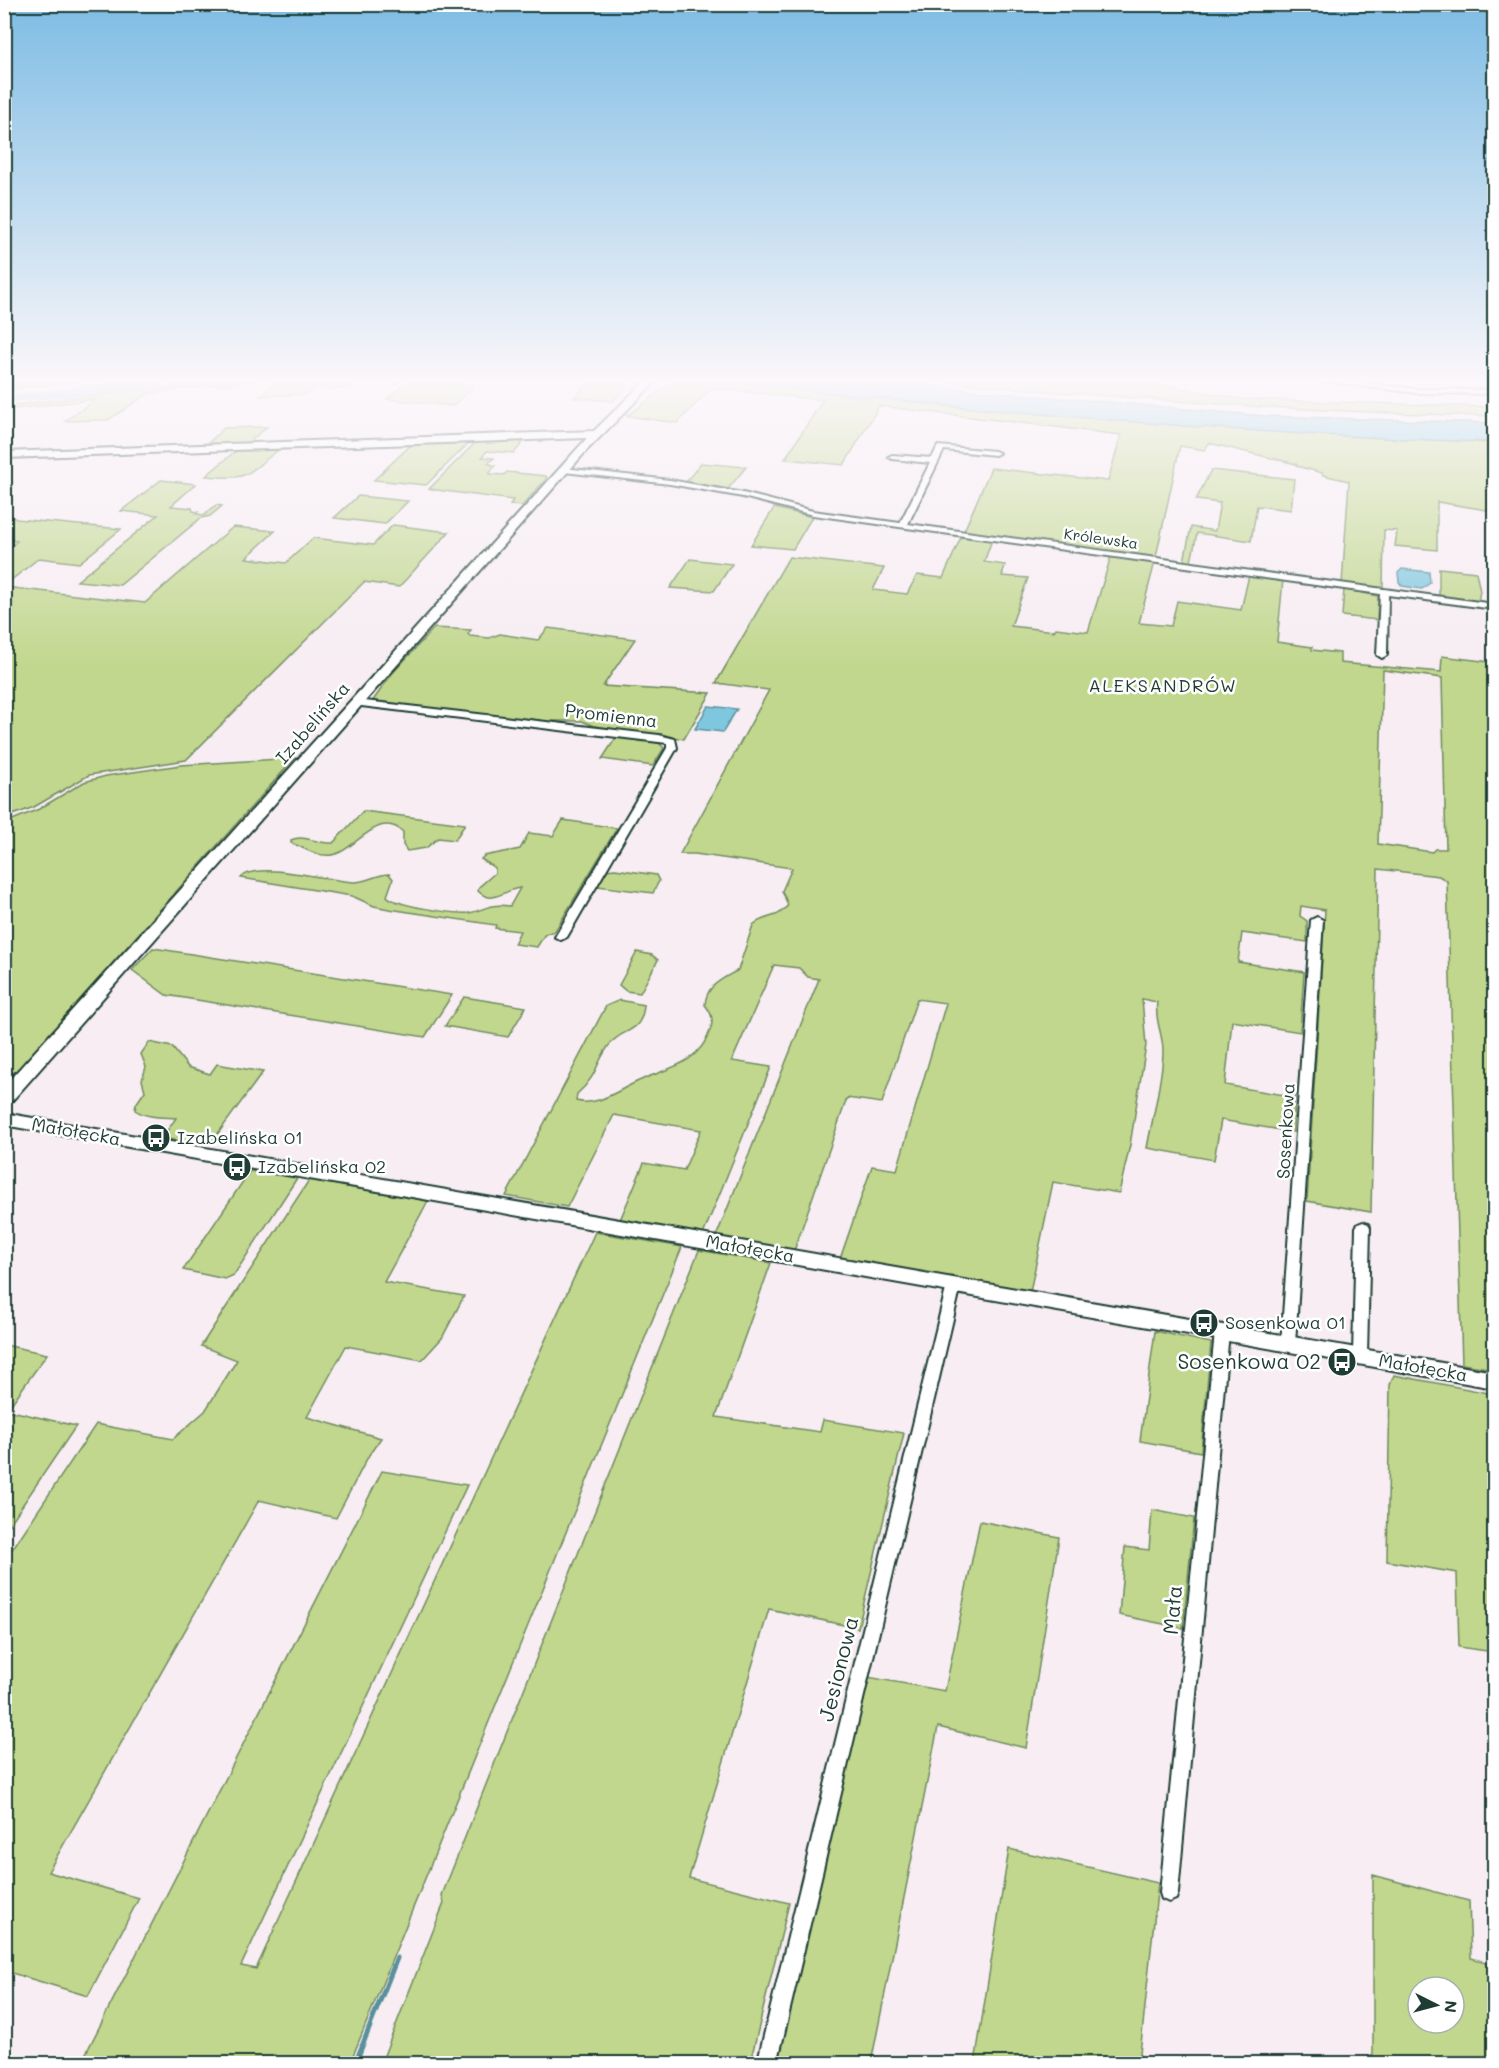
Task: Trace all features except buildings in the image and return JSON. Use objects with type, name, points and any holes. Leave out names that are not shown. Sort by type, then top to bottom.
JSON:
[{"type":"street","name":"Izabelińska","points":[[4,1098],[560,475]]},
{"type":"street","name":"Królewska","points":[[604,475],[670,482],[743,495],[813,513],[1494,607]]},
{"type":"street","points":[[903,526],[928,475]]},
{"type":"street","points":[[1382,655],[1384,592]]},
{"type":"street","name":"Promienna","points":[[356,704],[672,741],[672,748],[561,937]]},
{"type":"street","name":"Sosenkowa","points":[[1288,1344],[1317,920]]},
{"type":"street","name":"Małołęcka","points":[[4,1119],[1494,1380]]},
{"type":"street","points":[[1360,1356],[1363,1227]]},
{"type":"street","name":"Jesionowa","points":[[767,2064],[954,1285]]},
{"type":"street","name":"Mała","points":[[1169,1893],[1222,1332]]},
{"type":"green space","points":[[208,475],[243,475],[231,477],[206,476]]},
{"type":"green space","points":[[380,475],[437,475],[426,485],[374,480]]},
{"type":"green space","points":[[443,475],[531,475],[547,478],[522,506],[510,505],[513,500],[429,489]]},
{"type":"green space","points":[[692,475],[740,475],[728,489],[686,482]]},
{"type":"green space","points":[[988,475],[1050,475],[1108,481],[1110,475],[1174,475],[1156,557],[964,531]]},
{"type":"green space","points":[[1209,475],[1253,475],[1294,479],[1291,510],[1257,506],[1251,541],[1197,533],[1191,562],[1184,561],[1191,527],[1215,531],[1220,503],[1196,500]]},
{"type":"green space","points":[[1323,475],[1494,475],[1494,511],[1437,502],[1437,550],[1395,546],[1397,531],[1384,530],[1383,589],[1342,584],[1349,481]]},
{"type":"green space","points":[[161,480],[196,484],[171,506],[192,508],[193,511],[198,512],[196,514],[204,515],[216,505],[222,506],[210,516],[201,518],[120,585],[77,581],[158,515],[121,511]]},
{"type":"green space","points":[[358,496],[408,501],[385,524],[334,518]]},
{"type":"green space","points":[[774,508],[812,517],[793,549],[751,545]]},
{"type":"green space","points":[[10,515],[16,519],[121,529],[79,563],[39,558],[5,585],[5,551],[17,541],[5,539],[5,531],[8,528],[5,527],[5,519]]},
{"type":"green space","points":[[393,525],[449,532],[399,587],[364,582],[186,760],[89,775],[34,807],[5,818],[5,587],[145,603],[233,527],[275,531],[246,558],[286,563],[313,538],[373,545]]},
{"type":"green space","points":[[961,537],[992,540],[984,562],[1005,565],[1002,576],[1028,578],[1011,626],[1088,632],[1111,556],[1155,562],[1139,623],[1171,626],[1177,601],[1241,610],[1249,575],[1283,580],[1277,642],[1312,647],[1312,650],[1340,653],[1340,663],[1441,672],[1442,656],[1490,662],[1494,715],[1494,1369],[1462,1364],[1447,881],[1439,876],[1378,869],[1371,1212],[1307,1201],[1325,910],[1301,906],[1300,916],[1307,921],[1307,942],[1242,933],[1238,962],[1304,972],[1300,1032],[1232,1021],[1225,1085],[1295,1097],[1293,1132],[1221,1120],[1214,1160],[1147,1148],[1163,1051],[1157,1002],[1142,999],[1146,1045],[1130,1145],[1119,1193],[1053,1182],[1030,1292],[840,1259],[872,1166],[897,1170],[946,1003],[917,999],[882,1103],[847,1098],[794,1251],[716,1237],[819,979],[808,977],[799,968],[774,965],[732,1061],[771,1067],[703,1235],[620,1220],[644,1163],[684,1170],[701,1130],[614,1115],[567,1207],[506,1196],[606,1006],[620,1000],[644,1005],[640,1021],[616,1038],[606,1049],[593,1074],[577,1094],[576,1101],[593,1102],[691,1058],[705,1042],[710,1031],[711,1014],[705,1005],[708,992],[716,983],[738,970],[753,925],[780,913],[788,905],[782,891],[792,868],[695,854],[680,854],[769,690],[716,683],[789,557],[884,568],[873,590],[907,594],[917,575],[943,578]],"holes":[[[1383,670],[1442,678],[1446,849],[1435,849],[1432,852],[1378,844]]]},
{"type":"green space","points":[[690,559],[732,564],[714,591],[670,588]]},
{"type":"green space","points":[[1439,568],[1476,572],[1480,591],[1478,602],[1439,597]]},
{"type":"green space","points":[[1344,589],[1378,596],[1377,620],[1342,616]]},
{"type":"green space","points":[[434,628],[471,630],[468,634],[470,636],[489,638],[500,634],[538,640],[548,628],[635,639],[603,686],[711,693],[684,739],[594,726],[582,721],[545,721],[372,702],[391,675]]},
{"type":"green space","points":[[617,736],[659,743],[664,748],[653,766],[602,759]]},
{"type":"green space","points":[[295,758],[20,1067],[5,1080],[5,823],[39,809],[84,782],[106,776],[181,765]]},
{"type":"green space","points":[[363,811],[465,824],[455,840],[438,838],[426,848],[407,851],[403,845],[403,832],[394,826],[384,825],[366,833],[349,847],[332,855],[316,853],[291,843],[291,840],[301,838],[333,843]]},
{"type":"green space","points":[[563,820],[617,828],[555,931],[545,934],[537,947],[514,944],[520,931],[495,928],[496,925],[389,909],[374,906],[352,896],[241,878],[249,873],[277,871],[358,882],[389,874],[393,879],[387,896],[401,903],[426,909],[462,913],[475,912],[491,906],[510,906],[520,888],[494,897],[483,895],[478,891],[479,887],[495,873],[495,868],[481,859],[484,856],[520,849],[529,833],[553,836]]},
{"type":"green space","points":[[615,869],[656,875],[659,881],[653,893],[597,886],[606,870]]},
{"type":"green space","points":[[153,948],[452,995],[425,1037],[166,995],[132,970]]},
{"type":"green space","points":[[637,952],[652,955],[658,960],[640,993],[626,991],[619,985]]},
{"type":"green space","points":[[464,997],[526,1007],[508,1037],[445,1026]]},
{"type":"green space","points":[[149,1042],[172,1047],[188,1067],[210,1074],[217,1064],[263,1072],[214,1139],[202,1145],[162,1138],[176,1118],[150,1116],[135,1110],[136,1104],[145,1091],[142,1080],[146,1067],[141,1054]]},
{"type":"green space","points":[[250,1171],[297,1178],[234,1275],[225,1279],[183,1270]]},
{"type":"green space","points":[[309,1180],[428,1201],[384,1282],[464,1296],[442,1338],[422,1360],[346,1346],[307,1417],[381,1438],[369,1455],[336,1518],[259,1500],[48,1872],[139,1898],[88,1996],[5,1971],[5,1560],[96,1424],[173,1439],[205,1411],[237,1360],[201,1346]]},
{"type":"green space","points":[[595,1232],[682,1247],[350,2063],[81,2063],[382,1471],[467,1485],[241,1966],[256,1969]]},
{"type":"green space","points":[[699,1250],[771,1263],[716,1417],[820,1432],[823,1420],[904,1433],[858,1628],[769,1609],[689,1878],[789,1903],[750,2063],[381,2063],[444,1903],[442,1895]]},
{"type":"green space","points":[[1155,1331],[1211,1343],[1201,1452],[1140,1441]]},
{"type":"green space","points":[[5,1345],[47,1354],[7,1410],[76,1426],[5,1531]]},
{"type":"green space","points":[[1394,1375],[1494,1394],[1494,1652],[1459,1647],[1457,1573],[1387,1561],[1390,1385]]},
{"type":"green space","points":[[1152,1510],[1194,1518],[1183,1628],[1119,1615],[1125,1547],[1149,1550]]},
{"type":"green space","points":[[980,1521],[1059,1537],[1026,1748],[938,1727],[871,2063],[778,2064],[868,1677],[945,1691]]},
{"type":"green space","points":[[1009,1849],[1158,1883],[1139,2063],[975,2063]]},
{"type":"green space","points":[[1373,1875],[1469,1901],[1471,1958],[1494,1964],[1494,2063],[1373,2063]]},
{"type":"water","points":[[1402,569],[1429,572],[1430,583],[1422,589],[1402,586],[1398,573]]},
{"type":"water","points":[[708,706],[737,709],[723,732],[695,729]]},
{"type":"waterway","points":[[355,2064],[397,1958]]},
{"type":"place","name":"Izabelińska 01","points":[[156,1138]]},
{"type":"place","name":"Izabelińska 02","points":[[237,1167]]},
{"type":"place","name":"Sosenkowa 01","points":[[1204,1323]]},
{"type":"place","name":"Sosenkowa 02","points":[[1342,1362]]},
{"type":"district","name":"ALEKSANDRÓW","points":[[1163,686]]}]
